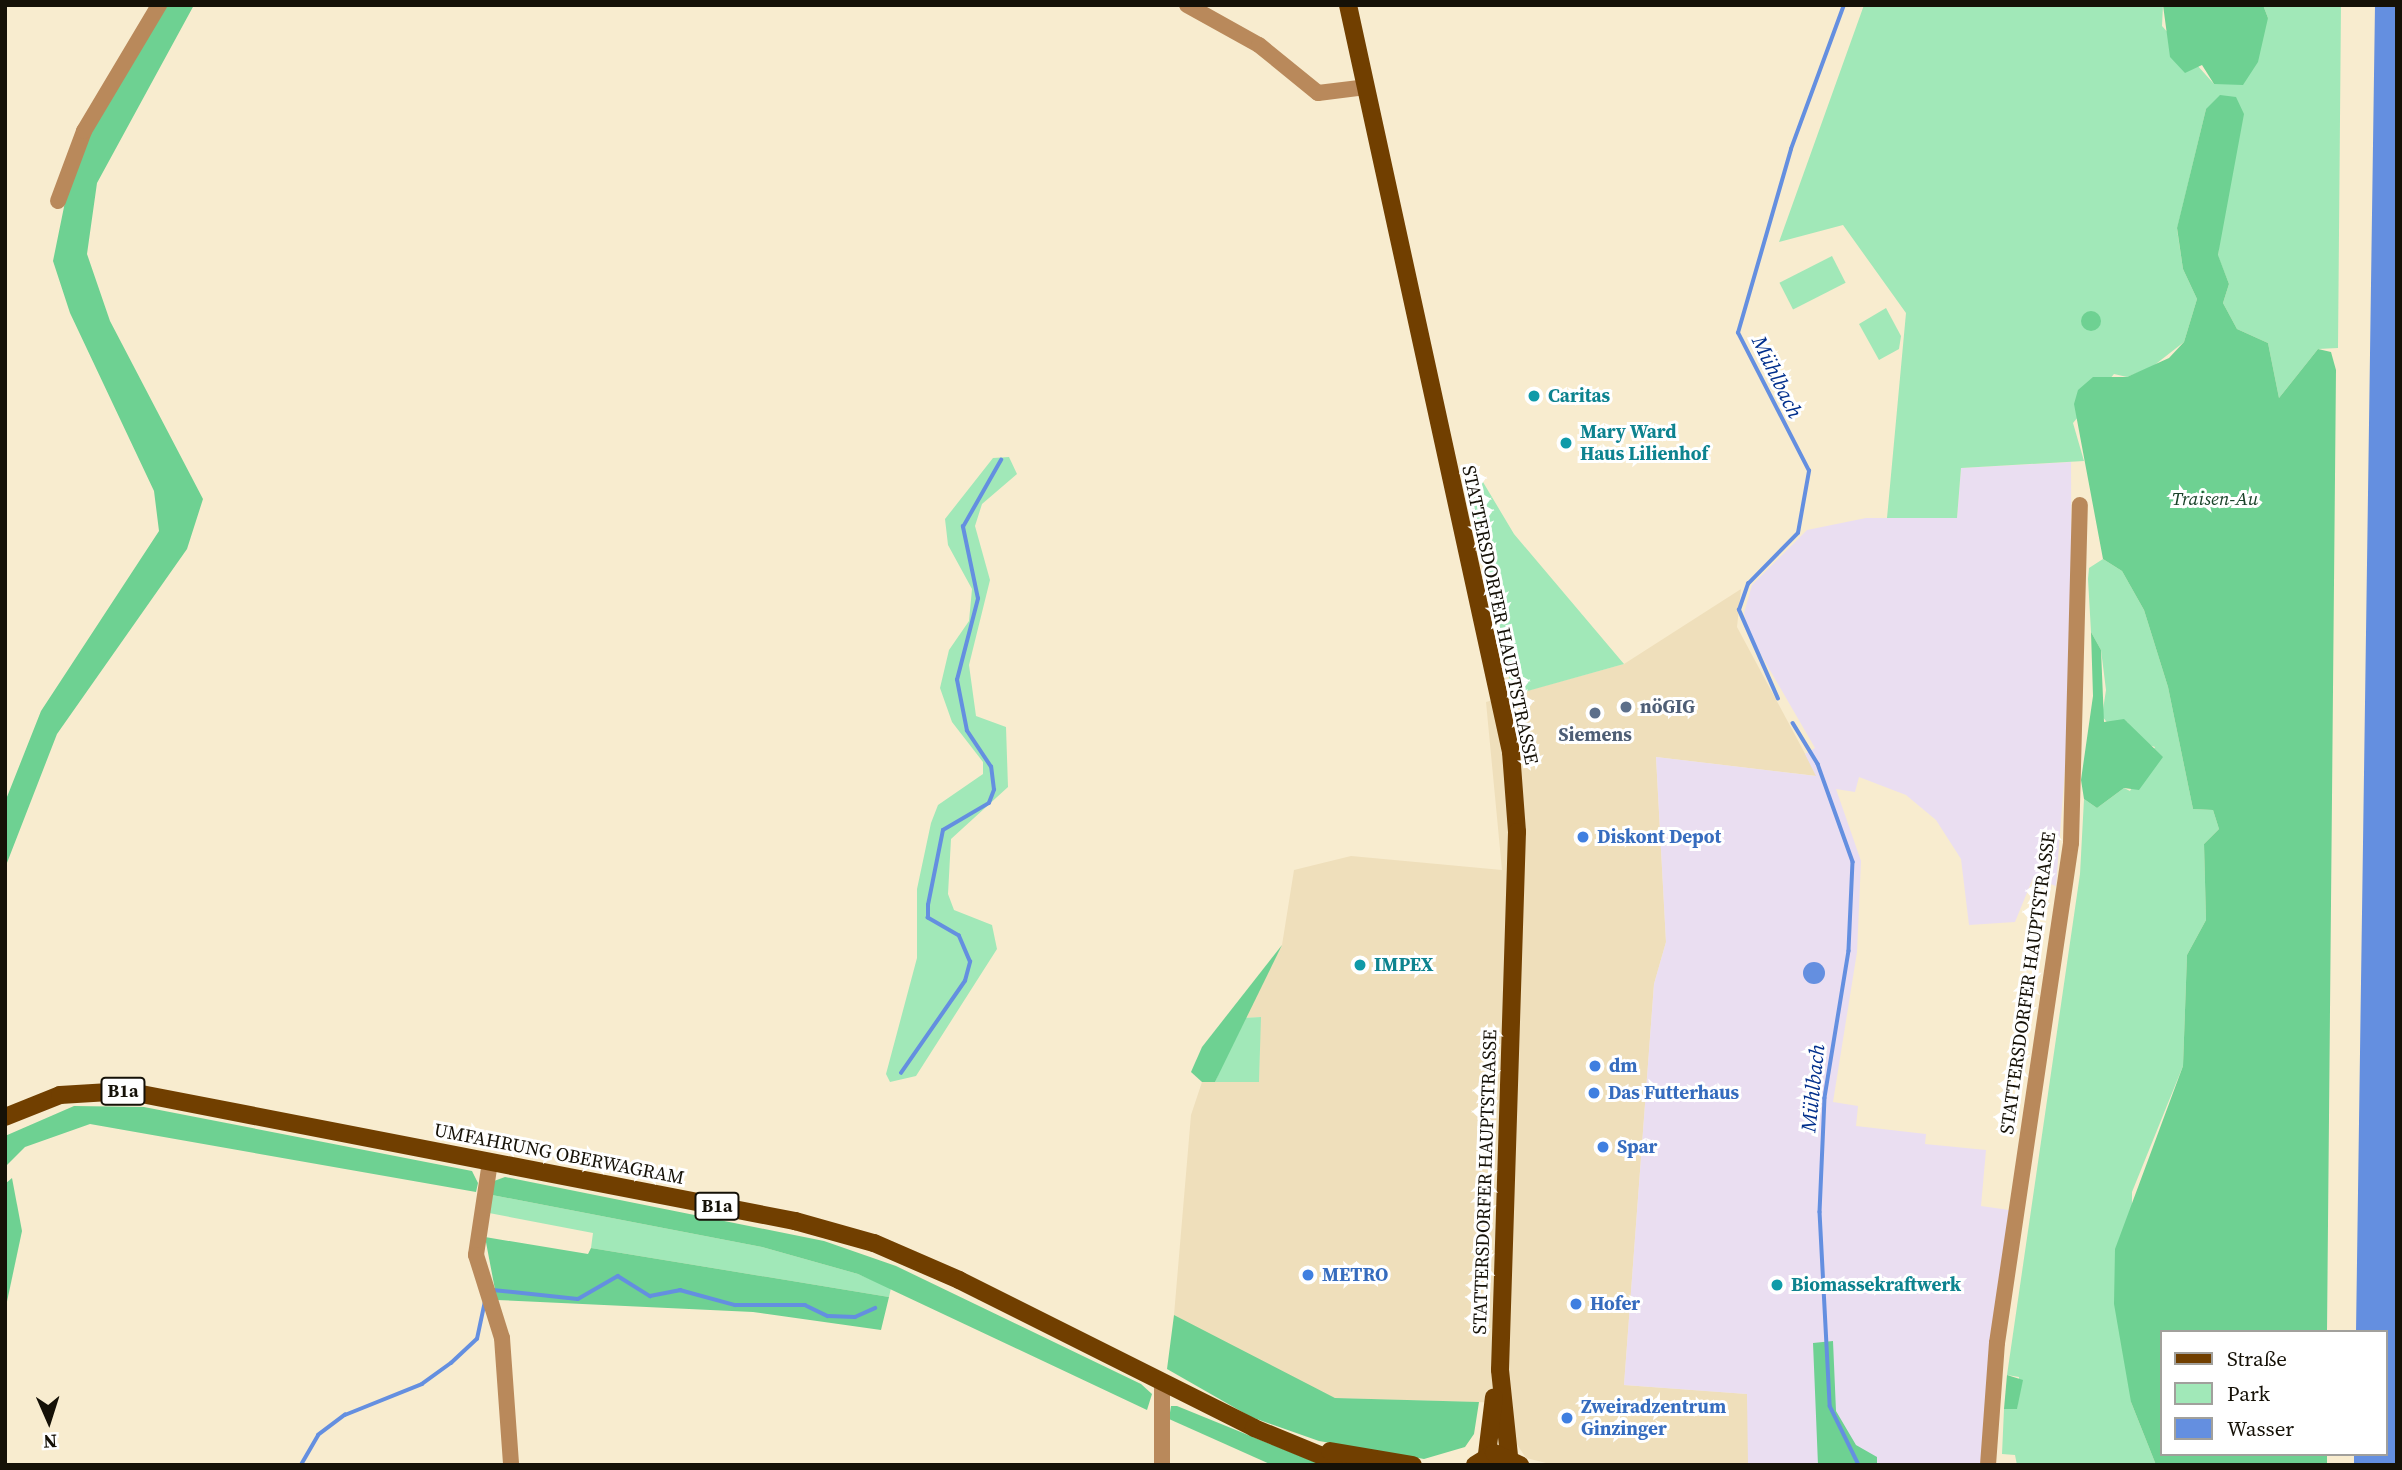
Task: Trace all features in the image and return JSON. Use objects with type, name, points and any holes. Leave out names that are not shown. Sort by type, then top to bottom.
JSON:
[{"type":"main road","name":"STATTERSDORFER HAUPTSTRASSE","points":[[1348,5],[1511,752],[1517,832],[1500,1370],[1476,1462]]},
{"type":"main road","name":"UMFAHRUNG OBERWAGRAM","points":[[5,1117],[60,1095],[126,1091],[795,1221],[874,1243],[1161,1382]]},
{"type":"main road","name":"STATTERSDORFER HAUPTSTRASSE","points":[[1500,1370],[1518,1462]]},
{"type":"main road","name":"B1a","points":[[1161,1382],[1306,1448],[1341,1460],[1413,1465]]},
{"type":"main road","points":[[1476,1462],[1518,1462]]},
{"type":"street","points":[[58,201],[84,131],[159,5]]},
{"type":"street","points":[[1186,5],[1259,45],[1318,93],[1366,87]]},
{"type":"street","name":"STATTERSDORFER HAUPTSTRASSE","points":[[1988,1465],[1997,1343],[2071,843],[2080,505]]},
{"type":"street","points":[[490,1162],[476,1242],[505,1357],[511,1465]]},
{"type":"street","points":[[1161,1382],[1163,1465]]},
{"type":"shaded area","points":[[2071,462],[2072,677],[2056,886],[2033,878],[2015,922],[1969,925],[1961,859],[1936,820],[1906,795],[1859,777],[1855,792],[1836,789],[1861,861],[1857,952],[1833,1102],[1858,1106],[1856,1126],[1926,1134],[1925,1144],[1986,1150],[1981,1206],[2009,1210],[1987,1375],[1983,1465],[1748,1465],[1747,1394],[1624,1385],[1654,984],[1666,942],[1656,757],[1816,776],[1805,754],[1815,748],[1749,634],[1744,613],[1752,585],[1807,530],[1866,518],[1957,518],[1961,468]]},
{"type":"shaded area","points":[[1741,589],[1737,627],[1817,776],[1656,757],[1666,942],[1654,984],[1624,1385],[1747,1394],[1751,1465],[1554,1465],[1526,1458],[1512,1437],[1509,1403],[1335,1398],[1180,1323],[1174,1315],[1191,1115],[1202,1082],[1259,1082],[1260,1017],[1242,1018],[1282,945],[1294,870],[1351,856],[1502,870],[1486,702],[1624,664]]},
{"type":"green space","points":[[150,5],[194,5],[97,183],[87,254],[110,321],[203,499],[187,549],[57,734],[5,868],[5,802],[41,711],[159,531],[154,491],[70,313],[53,261],[65,202],[89,135]]},
{"type":"green space","points":[[1864,5],[2163,5],[2162,26],[2214,84],[2268,18],[2263,5],[2341,5],[2338,348],[2318,349],[2279,398],[2268,343],[2237,329],[2223,303],[2229,284],[2218,256],[2222,219],[2206,109],[2177,229],[2183,269],[2197,299],[2184,342],[2152,367],[2127,377],[2114,374],[2073,423],[2084,461],[1961,468],[1957,518],[1887,518],[1906,313],[1843,225],[1779,242]]},
{"type":"green space","points":[[2163,5],[2263,5],[2268,18],[2258,62],[2243,85],[2214,84],[2202,65],[2185,73],[2170,57]]},
{"type":"green space","name":"Traisen-Au","points":[[2220,95],[2236,97],[2244,114],[2218,255],[2229,284],[2223,303],[2237,329],[2268,343],[2279,398],[2318,349],[2331,352],[2336,370],[2327,1330],[2160,1330],[2160,1456],[2327,1456],[2327,1465],[2156,1465],[2131,1402],[2114,1304],[2115,1249],[2183,1066],[2187,955],[2206,920],[2204,844],[2219,829],[2213,810],[2193,809],[2168,687],[2144,610],[2122,571],[2103,559],[2074,404],[2078,390],[2093,377],[2127,377],[2169,358],[2184,342],[2197,299],[2183,269],[2177,228],[2206,109]]},
{"type":"green space","points":[[1832,256],[1846,283],[1793,310],[1779,283]]},
{"type":"green space","points":[[1886,308],[1901,336],[1899,349],[1879,360],[1859,324]]},
{"type":"green space","points":[[2091,311],[2098,314],[2101,321],[2098,328],[2091,331],[2084,328],[2081,321],[2084,314]]},
{"type":"green space","points":[[1009,457],[1017,474],[982,504],[975,526],[990,580],[969,665],[976,716],[1006,727],[1008,787],[951,839],[948,894],[954,910],[992,925],[997,949],[916,1076],[890,1082],[886,1074],[917,958],[917,889],[931,823],[938,805],[983,774],[983,762],[952,722],[940,688],[949,650],[969,621],[972,589],[948,545],[945,519],[993,458]]},
{"type":"green space","points":[[1477,472],[1514,534],[1624,664],[1513,695],[1467,484]]},
{"type":"green space","points":[[2103,559],[2122,571],[2144,610],[2168,687],[2193,809],[2213,810],[2219,829],[2204,844],[2206,920],[2187,955],[2183,1066],[2132,1192],[2131,1402],[2156,1465],[2017,1465],[2015,1455],[2002,1454],[2004,1409],[2017,1409],[2019,1377],[2007,1375],[2080,874],[2084,799],[2097,808],[2124,788],[2130,791],[2155,747],[2143,743],[2127,722],[2109,725],[2102,716],[2106,690],[2101,650],[2091,632],[2088,579],[2089,568]]},
{"type":"green space","points":[[2091,632],[2101,650],[2104,722],[2124,719],[2163,757],[2139,790],[2124,788],[2097,808],[2084,799],[2081,780],[2093,696]]},
{"type":"green space","points":[[1282,945],[1215,1082],[1202,1082],[1191,1072],[1202,1047]]},
{"type":"green space","points":[[1261,1017],[1259,1082],[1215,1082],[1242,1018]]},
{"type":"green space","points":[[74,1106],[144,1107],[472,1171],[478,1183],[476,1192],[90,1124],[25,1147],[5,1167],[5,1136]]},
{"type":"green space","points":[[505,1177],[824,1241],[896,1266],[1141,1384],[1152,1394],[1147,1410],[858,1274],[762,1247],[492,1195],[494,1181]]},
{"type":"green space","points":[[12,1178],[22,1231],[5,1311],[5,1184]]},
{"type":"green space","points":[[492,1195],[762,1247],[858,1274],[891,1288],[889,1297],[591,1248],[593,1233],[489,1213]]},
{"type":"green space","points":[[485,1237],[588,1254],[591,1248],[889,1297],[881,1330],[753,1312],[497,1300]]},
{"type":"green space","points":[[1174,1315],[1335,1398],[1479,1402],[1474,1434],[1465,1447],[1424,1459],[1319,1441],[1251,1417],[1167,1369]]},
{"type":"green space","points":[[1833,1341],[1836,1411],[1856,1445],[1877,1457],[1877,1465],[1818,1465],[1813,1343]]},
{"type":"green space","points":[[2007,1375],[2023,1380],[2017,1409],[2004,1409]]},
{"type":"green space","points":[[1171,1406],[1177,1406],[1322,1465],[1272,1465],[1169,1419]]},
{"type":"water","points":[[2375,5],[2397,5],[2397,1465],[2354,1465],[2354,1456],[2388,1456],[2388,1330],[2356,1330]]},
{"type":"water","points":[[1814,962],[1824,969],[1825,973],[1818,983],[1814,984],[1804,977],[1803,973],[1810,963]]},
{"type":"waterway","name":"Mühlbach","points":[[1778,699],[1739,610],[1748,584],[1798,533],[1809,471],[1738,333],[1791,149],[1844,5]]},
{"type":"waterway","points":[[901,1073],[965,981],[970,962],[959,936],[928,918],[928,905],[943,830],[989,803],[994,790],[991,767],[967,731],[957,680],[978,599],[963,527],[1001,460]]},
{"type":"waterway","name":"Mühlbach","points":[[1793,723],[1818,764],[1853,862],[1849,951],[1825,1098],[1820,1212],[1830,1406],[1859,1465]]},
{"type":"waterway","points":[[493,1290],[578,1299],[618,1276],[650,1296],[680,1290],[735,1305],[805,1305],[828,1316],[855,1317],[875,1308]]},
{"type":"waterway","points":[[301,1465],[318,1435],[345,1415],[422,1384],[451,1363],[477,1339],[485,1302]]},
{"type":"place","name":"Caritas","points":[[1534,396]]},
{"type":"place","name":"Mary Ward Haus Lilienhof","points":[[1566,443]]},
{"type":"place","name":"nöGIG","points":[[1626,707]]},
{"type":"place","name":"Siemens","points":[[1595,713]]},
{"type":"place","name":"Diskont Depot","points":[[1583,837]]},
{"type":"place","name":"IMPEX","points":[[1360,965]]},
{"type":"place","name":"dm","points":[[1595,1066]]},
{"type":"place","name":"Das Futterhaus","points":[[1594,1093]]},
{"type":"place","name":"Spar","points":[[1603,1147]]},
{"type":"place","name":"METRO","points":[[1308,1275]]},
{"type":"place","name":"Biomassekraftwerk","points":[[1777,1285]]},
{"type":"place","name":"Hofer","points":[[1576,1304]]},
{"type":"place","name":"Zweiradzentrum Ginzinger","points":[[1567,1418]]}]
